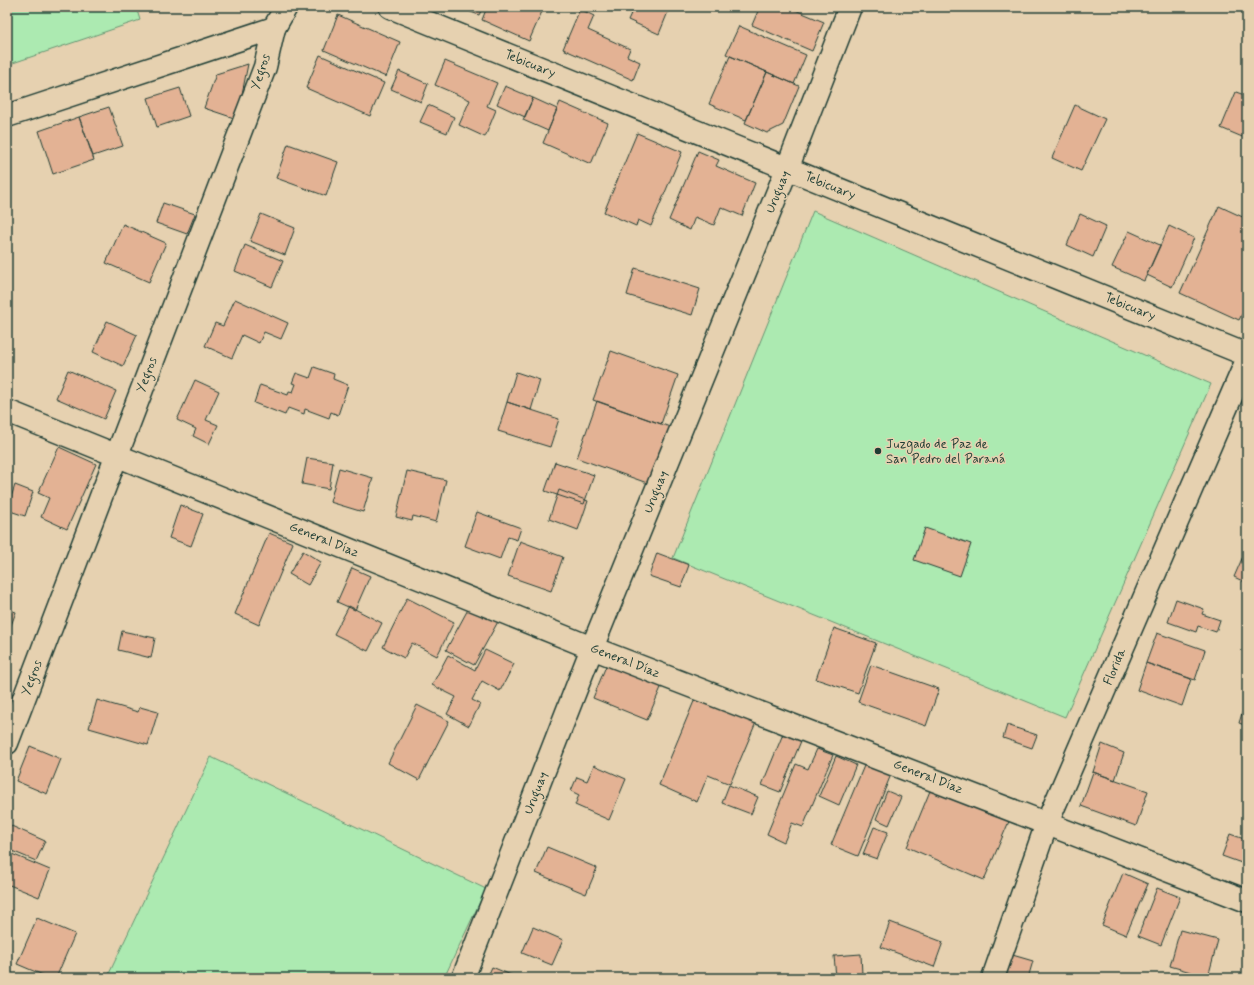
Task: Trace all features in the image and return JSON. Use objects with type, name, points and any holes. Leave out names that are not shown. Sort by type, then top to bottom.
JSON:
[{"type":"street","name":"Yegros","points":[[7,743],[264,68],[274,28],[286,7]]},
{"type":"street","name":"Tebicuary","points":[[390,7],[1247,355]]},
{"type":"street","name":"Uruguay","points":[[463,978],[592,648],[787,169],[850,7]]},
{"type":"street","points":[[7,116],[274,28]]},
{"type":"street","name":"Florida","points":[[993,978],[1047,823],[1247,360]]},
{"type":"street","name":"General Díaz","points":[[7,411],[592,648],[1247,901]]},
{"type":"green space","points":[[7,7],[136,7],[140,20],[7,65]]},
{"type":"green space","points":[[813,211],[1211,384],[1065,717],[673,558]]},
{"type":"green space","points":[[211,757],[486,889],[444,978],[107,978]]},
{"type":"building","points":[[457,7],[483,7],[479,15]]},
{"type":"building","points":[[487,7],[544,7],[529,41],[482,20]]},
{"type":"building","points":[[634,7],[670,7],[659,34],[628,20]]},
{"type":"building","points":[[748,7],[788,7],[824,22],[812,51],[752,25],[758,11]]},
{"type":"building","points":[[580,9],[594,16],[588,30],[630,49],[627,56],[640,62],[633,80],[563,49]]},
{"type":"building","points":[[338,15],[400,42],[386,77],[324,50]]},
{"type":"building","points":[[739,26],[806,55],[794,84],[726,54]]},
{"type":"building","points":[[320,55],[384,83],[370,116],[306,88]]},
{"type":"building","points":[[730,56],[767,72],[746,120],[709,104]]},
{"type":"building","points":[[445,61],[497,83],[487,106],[496,110],[485,137],[459,125],[470,100],[435,85]]},
{"type":"building","points":[[248,64],[237,119],[204,108],[216,74]]},
{"type":"building","points":[[399,71],[428,84],[421,102],[391,89]]},
{"type":"building","points":[[767,72],[799,86],[783,125],[767,133],[745,123]]},
{"type":"building","points":[[505,86],[533,98],[525,117],[497,104]]},
{"type":"building","points":[[180,88],[189,116],[157,127],[148,98]]},
{"type":"building","points":[[1236,92],[1247,96],[1247,139],[1221,128]]},
{"type":"building","points":[[533,98],[557,109],[548,131],[523,120]]},
{"type":"building","points":[[560,102],[608,123],[591,164],[543,143]]},
{"type":"building","points":[[428,105],[454,117],[447,133],[420,122]]},
{"type":"building","points":[[1075,105],[1105,119],[1081,171],[1052,158]]},
{"type":"building","points":[[109,107],[123,146],[93,156],[79,117]]},
{"type":"building","points":[[79,117],[94,160],[53,174],[39,131]]},
{"type":"building","points":[[637,133],[682,152],[651,226],[638,220],[636,226],[604,212]]},
{"type":"building","points":[[288,144],[338,162],[326,196],[276,178]]},
{"type":"building","points":[[698,151],[719,160],[716,166],[755,183],[742,216],[721,207],[714,225],[695,217],[690,230],[669,220]]},
{"type":"building","points":[[7,176],[11,191],[7,192]]},
{"type":"building","points":[[163,203],[195,214],[187,234],[156,223]]},
{"type":"building","points":[[1219,206],[1247,219],[1247,317],[1242,314],[1239,320],[1180,293]]},
{"type":"building","points":[[261,214],[295,228],[285,255],[250,241]]},
{"type":"building","points":[[1080,214],[1106,226],[1093,257],[1067,245]]},
{"type":"building","points":[[123,224],[166,243],[149,282],[106,263]]},
{"type":"building","points":[[1169,226],[1194,238],[1172,287],[1147,275]]},
{"type":"building","points":[[1129,231],[1160,245],[1144,281],[1112,267]]},
{"type":"building","points":[[245,245],[283,261],[272,287],[235,271]]},
{"type":"building","points":[[635,268],[700,289],[692,315],[627,295]]},
{"type":"building","points":[[235,299],[288,323],[281,339],[264,332],[259,343],[242,335],[232,358],[205,346],[215,323],[223,326]]},
{"type":"building","points":[[107,321],[137,335],[123,366],[93,352]]},
{"type":"building","points":[[611,351],[678,375],[661,424],[593,400]]},
{"type":"building","points":[[314,367],[334,374],[333,379],[348,385],[338,415],[331,412],[329,418],[305,409],[304,414],[288,408],[285,415],[254,403],[260,385],[288,395],[289,391],[293,392],[296,384],[292,383],[296,373],[310,378]]},
{"type":"building","points":[[68,370],[116,391],[104,419],[56,398]]},
{"type":"building","points":[[516,372],[540,380],[531,410],[507,402]]},
{"type":"building","points":[[195,380],[219,391],[206,420],[218,425],[209,444],[193,436],[196,429],[177,420]]},
{"type":"building","points":[[597,401],[670,427],[650,484],[577,458]]},
{"type":"building","points":[[507,402],[559,419],[550,447],[498,431]]},
{"type":"building","points":[[59,447],[96,464],[67,529],[41,517],[49,498],[38,493]]},
{"type":"building","points":[[307,458],[333,462],[329,489],[302,484]]},
{"type":"building","points":[[555,462],[594,475],[584,504],[545,491]]},
{"type":"building","points":[[339,468],[373,478],[363,512],[330,502]]},
{"type":"building","points":[[407,471],[446,480],[436,522],[413,516],[412,521],[396,517]]},
{"type":"building","points":[[15,485],[33,492],[25,516],[7,510]]},
{"type":"building","points":[[559,490],[588,501],[578,530],[549,519]]},
{"type":"building","points":[[180,505],[203,514],[191,546],[169,538]]},
{"type":"building","points":[[477,512],[521,528],[517,540],[508,537],[500,559],[465,546]]},
{"type":"building","points":[[925,528],[971,544],[960,576],[914,560]]},
{"type":"building","points":[[269,533],[293,543],[259,625],[235,614]]},
{"type":"building","points":[[520,541],[563,557],[551,591],[508,576]]},
{"type":"building","points":[[1247,547],[1247,583],[1234,577]]},
{"type":"building","points":[[303,551],[321,562],[308,585],[289,574]]},
{"type":"building","points":[[657,553],[689,565],[681,587],[649,576]]},
{"type":"building","points":[[352,568],[370,576],[355,610],[337,602]]},
{"type":"building","points":[[407,598],[454,622],[437,656],[412,643],[404,658],[383,647]]},
{"type":"building","points":[[1176,599],[1204,609],[1202,614],[1220,620],[1216,632],[1198,626],[1196,632],[1168,622]]},
{"type":"building","points":[[472,602],[500,618],[474,665],[446,650]]},
{"type":"building","points":[[349,606],[382,623],[368,651],[334,634]]},
{"type":"building","points":[[7,609],[16,612],[7,636]]},
{"type":"building","points":[[834,628],[876,643],[858,693],[816,679]]},
{"type":"building","points":[[122,631],[155,638],[151,658],[118,650]]},
{"type":"building","points":[[1157,633],[1205,650],[1195,680],[1146,663]]},
{"type":"building","points":[[485,650],[514,664],[500,691],[482,681],[472,700],[480,704],[469,726],[447,714],[456,697],[432,685],[448,655],[475,670]]},
{"type":"building","points":[[608,661],[663,683],[647,720],[593,698]]},
{"type":"building","points":[[1146,663],[1191,679],[1182,706],[1137,690]]},
{"type":"building","points":[[871,665],[939,689],[926,726],[858,702]]},
{"type":"building","points":[[697,694],[757,720],[730,784],[708,775],[697,802],[659,785]]},
{"type":"building","points":[[97,700],[138,712],[140,707],[158,712],[148,745],[89,728]]},
{"type":"building","points":[[417,705],[449,721],[419,780],[388,763]]},
{"type":"building","points":[[1244,707],[1247,708],[1247,726],[1239,723]]},
{"type":"building","points":[[1007,725],[1037,735],[1032,748],[1003,738]]},
{"type":"building","points":[[783,734],[801,741],[780,792],[762,785]]},
{"type":"building","points":[[1102,744],[1124,753],[1115,780],[1093,772]]},
{"type":"building","points":[[30,746],[61,759],[47,794],[16,781]]},
{"type":"building","points":[[817,749],[833,755],[803,827],[792,823],[784,842],[767,834],[796,764],[808,769]]},
{"type":"building","points":[[836,756],[856,765],[839,805],[819,796]]},
{"type":"building","points":[[866,761],[892,772],[858,856],[831,845]]},
{"type":"building","points":[[594,765],[626,779],[609,820],[575,805],[579,795],[571,791],[577,777],[587,781]]},
{"type":"building","points":[[1093,772],[1148,791],[1136,826],[1081,806]]},
{"type":"building","points":[[729,785],[758,797],[751,814],[722,803]]},
{"type":"building","points":[[932,786],[1010,819],[984,880],[907,847]]},
{"type":"building","points":[[887,791],[901,797],[889,825],[876,819]]},
{"type":"building","points":[[7,824],[45,841],[36,861],[7,849]]},
{"type":"building","points":[[874,827],[888,832],[877,859],[863,854]]},
{"type":"building","points":[[1230,834],[1247,840],[1247,865],[1222,856]]},
{"type":"building","points":[[547,847],[597,868],[586,894],[536,873]]},
{"type":"building","points":[[7,852],[50,870],[39,897],[7,884]]},
{"type":"building","points":[[1123,873],[1148,884],[1126,935],[1102,925]]},
{"type":"building","points":[[1157,888],[1180,897],[1161,945],[1138,936]]},
{"type":"building","points":[[37,918],[75,934],[56,978],[50,978],[17,964]]},
{"type":"building","points":[[890,922],[943,942],[934,967],[881,947]]},
{"type":"building","points":[[533,927],[563,940],[552,965],[522,953]]},
{"type":"building","points":[[1180,930],[1218,940],[1208,977],[1170,966]]},
{"type":"building","points":[[861,954],[862,975],[836,977],[834,956]]},
{"type":"building","points":[[1009,954],[1033,961],[1028,978],[1001,978]]},
{"type":"building","points":[[492,967],[518,978],[487,978]]},
{"type":"place","name":"Juzgado de Paz de San Pedro del Paraná","points":[[878,451]]}]
